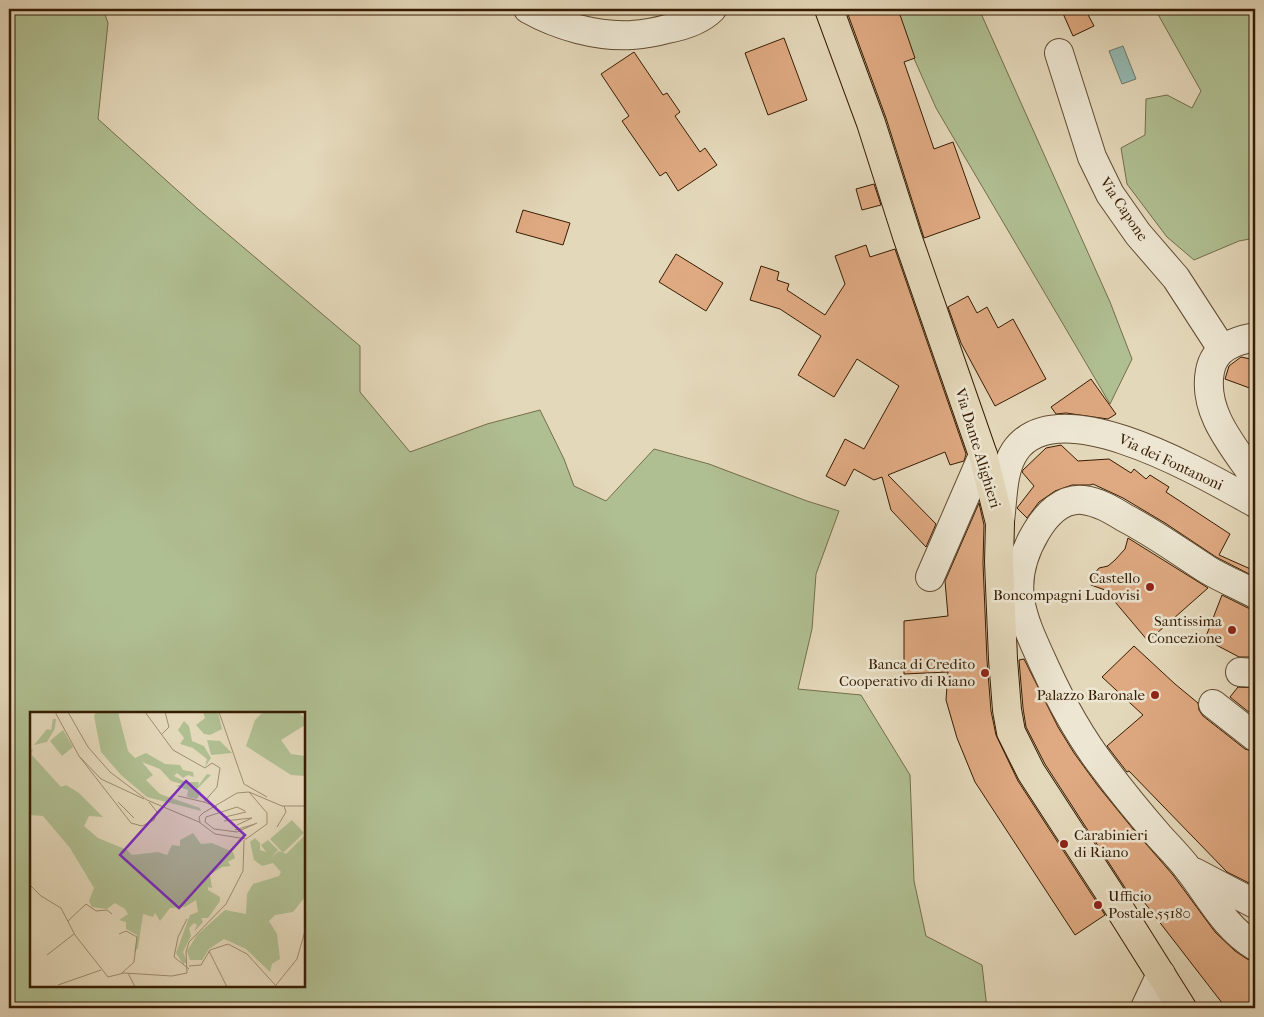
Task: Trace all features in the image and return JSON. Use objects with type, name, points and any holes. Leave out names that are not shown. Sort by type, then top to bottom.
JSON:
[{"type":"main road","name":"Via Dante Alighieri","points":[[829,9],[868,114],[907,236],[984,456],[1000,523],[999,562],[1014,602],[1003,659],[1007,710],[1014,740],[1031,772],[1182,1008]]},
{"type":"street","points":[[528,9],[548,19],[572,27],[627,35],[685,25],[702,17],[712,9]]},
{"type":"street","name":"Via Capone","points":[[1058,53],[1092,157],[1110,194],[1138,234],[1176,278],[1222,349]]},
{"type":"street","points":[[1255,337],[1242,340],[1222,349],[1216,354],[1208,381],[1210,402],[1226,436],[1255,478]]},
{"type":"street","name":"Via dei Fontanoni","points":[[1000,523],[1007,467],[1012,455],[1025,439],[1046,430],[1059,428],[1118,437],[1140,445],[1191,469],[1255,503]]},
{"type":"street","points":[[930,577],[984,456]]},
{"type":"street","points":[[1255,594],[1210,571],[1148,530],[1104,506],[1080,500],[1070,501],[1057,507],[1039,528],[1030,542],[1021,567],[1014,602],[1052,682],[1084,739],[1103,767],[1188,869],[1227,923],[1238,934],[1255,946]]},
{"type":"street","points":[[1213,704],[1255,737]]},
{"type":"street","points":[[1188,869],[1255,904]]},
{"type":"street","points":[[1145,1008],[1161,974]]},
{"type":"green space","points":[[9,9],[103,9],[108,23],[98,119],[198,209],[360,346],[360,392],[410,452],[487,424],[540,410],[564,459],[574,486],[606,501],[654,449],[709,464],[839,511],[816,574],[812,629],[798,689],[861,695],[910,775],[914,881],[926,936],[982,965],[987,1008],[9,1008]]},
{"type":"green space","points":[[892,9],[979,9],[1110,302],[1132,359],[1110,404],[936,108]]},
{"type":"green space","points":[[1155,9],[1255,9],[1255,238],[1239,241],[1194,260],[1167,237],[1127,184],[1121,148],[1145,135],[1146,99],[1167,95],[1192,108],[1201,91]]},
{"type":"water","points":[[1123,46],[1136,79],[1122,84],[1109,51]]},
{"type":"building","points":[[846,9],[898,9],[915,58],[904,62],[934,149],[953,142],[980,218],[924,238],[886,118]]},
{"type":"building","points":[[1061,9],[1085,9],[1094,26],[1073,36]]},
{"type":"building","points":[[784,38],[807,100],[768,115],[745,53]]},
{"type":"building","points":[[634,52],[663,95],[667,93],[680,112],[675,116],[700,152],[705,148],[717,165],[678,191],[666,172],[660,176],[622,121],[629,116],[601,74]]},
{"type":"building","points":[[874,184],[881,205],[862,210],[856,189]]},
{"type":"building","points":[[523,210],[570,223],[563,245],[516,232]]},
{"type":"building","points":[[866,245],[870,257],[895,249],[966,454],[964,461],[950,465],[945,452],[888,475],[936,524],[926,547],[891,510],[882,477],[874,480],[854,469],[845,486],[826,476],[845,439],[864,449],[899,386],[857,359],[834,397],[798,375],[821,336],[780,309],[750,300],[761,266],[779,272],[777,280],[789,284],[787,290],[825,315],[845,284],[835,256]]},
{"type":"building","points":[[676,254],[723,283],[706,311],[659,282]]},
{"type":"building","points":[[968,296],[977,313],[987,307],[998,328],[1013,319],[1046,379],[995,406],[961,343],[948,307]]},
{"type":"building","points":[[1241,357],[1255,360],[1255,390],[1225,379],[1229,366]]},
{"type":"building","points":[[1091,379],[1116,414],[1108,419],[1066,413],[1056,414],[1051,407]]},
{"type":"building","points":[[1061,445],[1078,461],[1109,459],[1131,473],[1134,469],[1146,479],[1150,475],[1169,487],[1166,492],[1230,534],[1219,555],[1255,571],[1255,577],[1216,557],[1123,498],[1093,484],[1072,485],[1055,491],[1039,502],[1027,518],[1017,508],[1034,486],[1022,472],[1046,448]]},
{"type":"building","points":[[979,503],[984,525],[983,563],[987,660],[991,711],[996,735],[1018,781],[1105,915],[1075,935],[975,782],[957,738],[946,700],[948,672],[904,674],[904,621],[948,616],[945,581]]},
{"type":"building","name":"Castello Boncompagni Ludovisi","points":[[1128,538],[1208,588],[1148,641],[1105,590],[1091,585],[1099,568],[1108,566],[1125,549]]},
{"type":"building","name":"Santissima Concezione","points":[[1222,595],[1255,610],[1255,657],[1239,657],[1205,639]]},
{"type":"building","points":[[1134,646],[1198,703],[1199,710],[1203,716],[1245,749],[1255,752],[1255,886],[1227,872],[1129,771],[1127,772],[1107,746],[1143,715],[1102,677]]},
{"type":"building","points":[[1024,659],[1058,727],[1098,786],[1173,875],[1215,932],[1235,951],[1247,959],[1255,961],[1255,1008],[1226,1008],[1137,893],[1131,897],[1045,764],[1026,727],[1019,660]]},
{"type":"building","points":[[1238,687],[1255,688],[1255,717],[1230,697]]},
{"type":"place","name":"Castello Boncompagni Ludovisi","points":[[1150,587]]},
{"type":"place","name":"Santissima Concezione","points":[[1232,630]]},
{"type":"place","name":"Banca di Credito Cooperativo di Riano","points":[[985,673]]},
{"type":"place","name":"Palazzo Baronale","points":[[1155,695]]},
{"type":"place","name":"Carabinieri di Riano","points":[[1064,844]]},
{"type":"place","name":"Ufficio Postale 55180","points":[[1098,905]]}]
